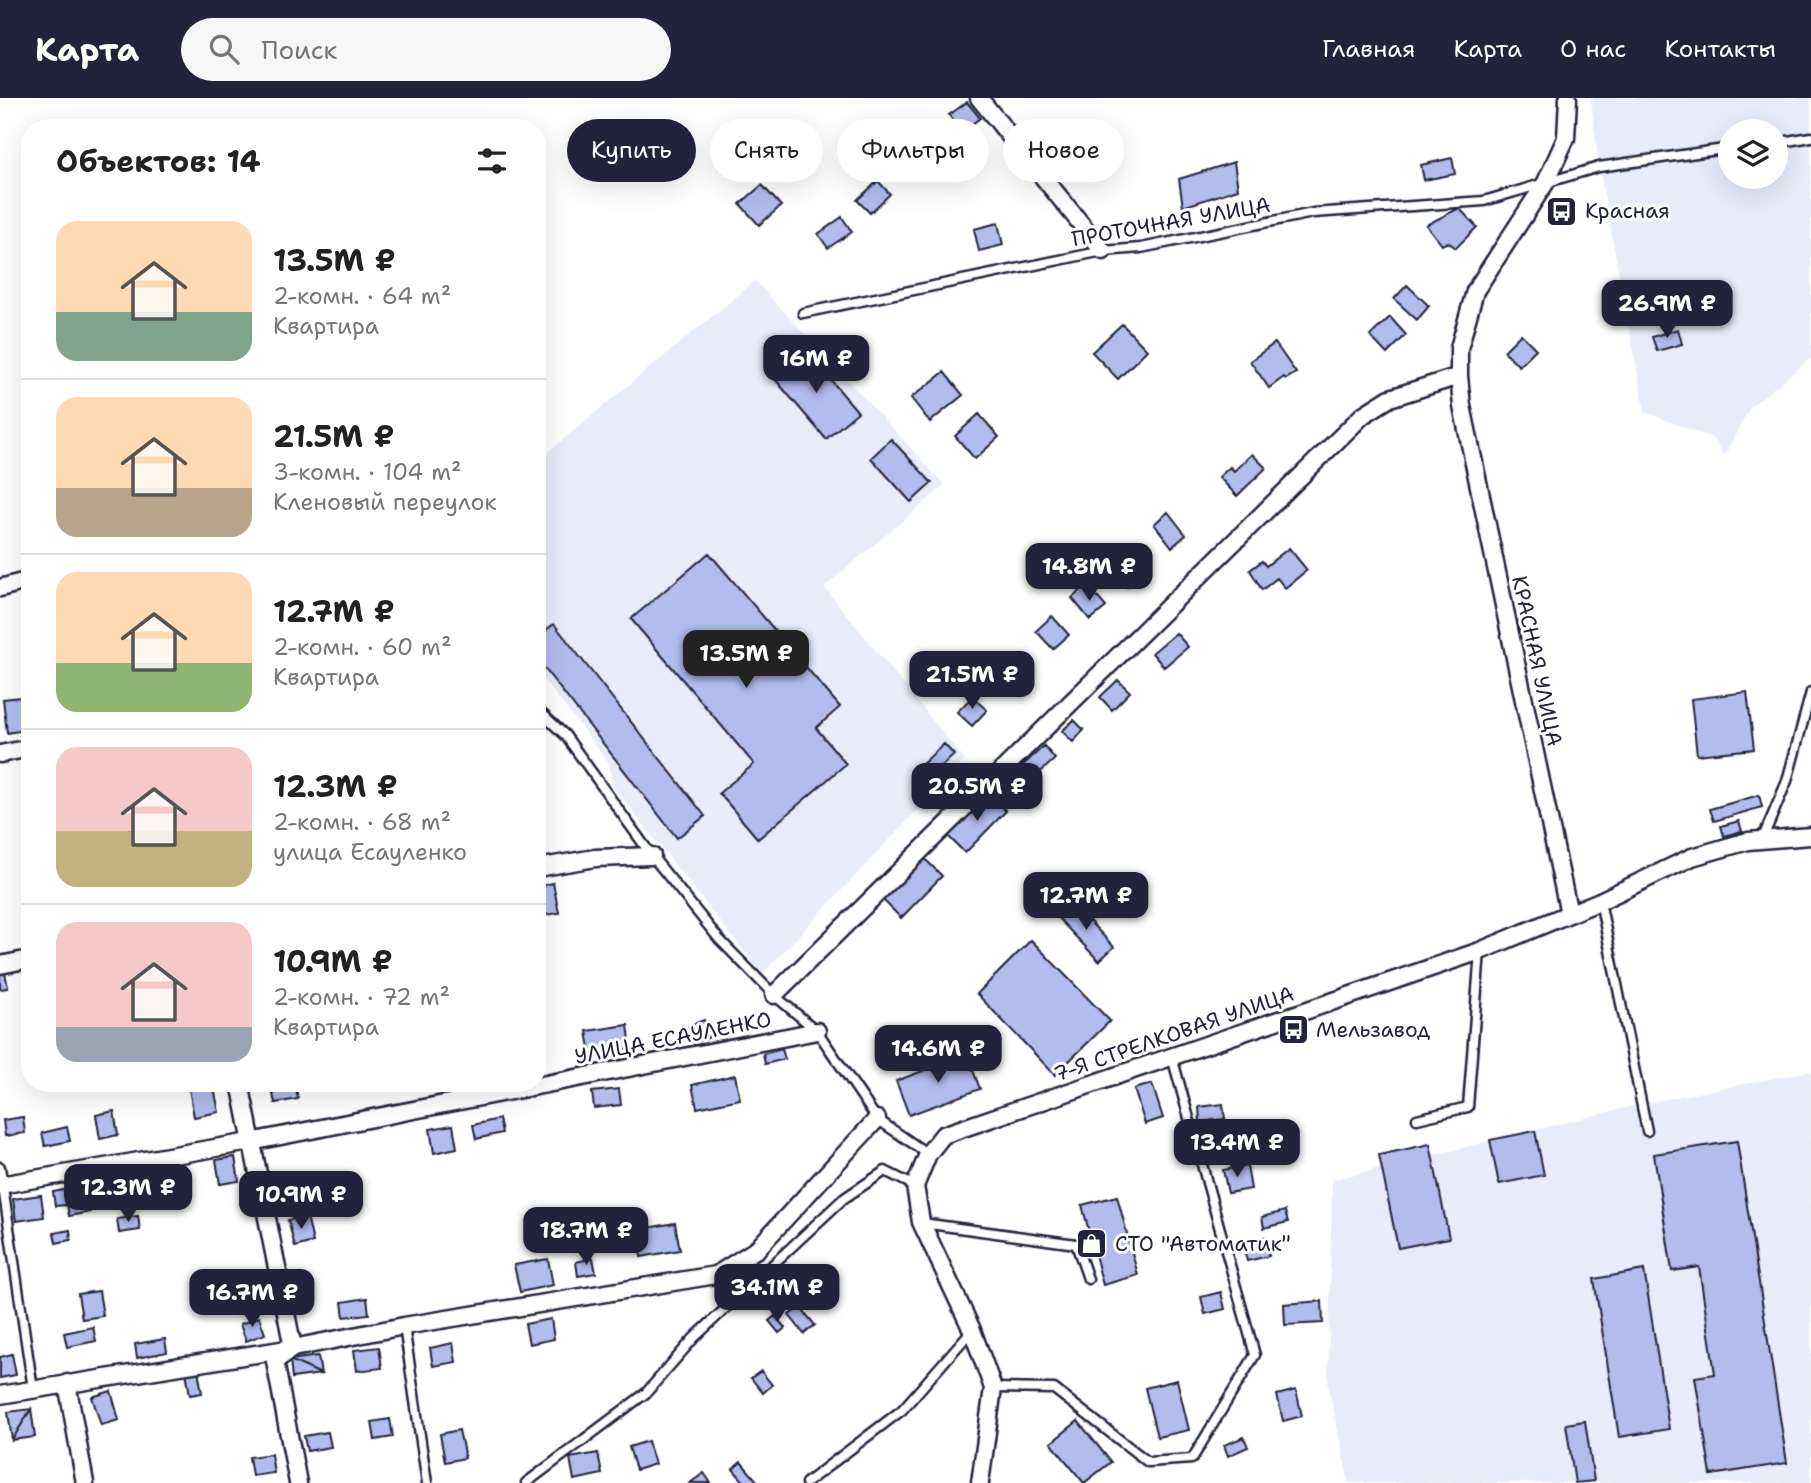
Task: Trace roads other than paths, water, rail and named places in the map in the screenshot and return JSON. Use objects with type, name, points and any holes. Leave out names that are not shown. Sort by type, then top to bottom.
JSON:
[{"type":"street","points":[[979,98],[1103,251]]},
{"type":"street","name":"КРАСНАЯ УЛИЦА","points":[[1568,98],[1566,138],[1546,182],[1475,292],[1459,348],[1459,376],[1462,406],[1569,914]]},
{"type":"street","points":[[775,995],[1363,415],[1390,398],[1459,376]]},
{"type":"street","points":[[0,588],[21,582]]},
{"type":"street","points":[[0,754],[21,750]]},
{"type":"street","points":[[1569,914],[1692,857],[1748,841],[1811,836]]},
{"type":"street","points":[[546,866],[595,858],[652,856]]},
{"type":"street","name":"7-Я СТРЕЛКОВАЯ УЛИЦА","points":[[915,1186],[928,1154],[943,1135],[1480,951],[1569,914]]},
{"type":"street","points":[[0,965],[21,961]]},
{"type":"street","name":"УЛИЦА ЕСАУЛЕНКО","points":[[546,1084],[817,1031]]},
{"type":"street","points":[[242,1092],[293,1348]]},
{"type":"street","name":"УЛИЦА ЕСАУЛЕНКО","points":[[2,1185],[250,1142],[505,1092]]},
{"type":"street","points":[[0,1395],[716,1275],[757,1249],[877,1119]]},
{"type":"street","points":[[915,1186],[921,1222],[972,1330],[993,1388],[980,1483]]},
{"type":"street","points":[[293,1348],[275,1361],[298,1483]]},
{"type":"street","points":[[67,1383],[85,1483]]},
{"type":"lane","points":[[1788,141],[1811,136]]},
{"type":"lane","name":"ПРОТОЧНАЯ УЛИЦА","points":[[803,313],[1103,251],[1141,248],[1313,213],[1484,201],[1599,167],[1718,150]]},
{"type":"lane","points":[[1762,840],[1787,781],[1811,692]]},
{"type":"lane","points":[[546,717],[565,735],[652,856],[719,939],[775,995],[817,1031],[877,1119],[928,1154]]},
{"type":"lane","points":[[1600,901],[1647,1131]]},
{"type":"lane","points":[[1417,1119],[1468,1107],[1480,951]]},
{"type":"lane","points":[[993,1388],[1054,1389],[1148,1462],[1192,1459],[1255,1355],[1172,1057]]},
{"type":"lane","points":[[0,1167],[33,1389]]},
{"type":"lane","points":[[526,1483],[646,1393],[694,1338],[843,1199],[885,1171],[915,1186]]},
{"type":"lane","points":[[921,1222],[1076,1244],[1088,1279]]},
{"type":"lane","points":[[404,1326],[427,1483]]},
{"type":"lane","points":[[806,1483],[902,1410],[972,1330]]},
{"type":"place","name":"Красная","points":[[1562,211]]},
{"type":"place","name":"Мельзавод","points":[[1293,1030]]},
{"type":"place","name":"СТО \"Автоматик\"","points":[[1092,1244]]}]
